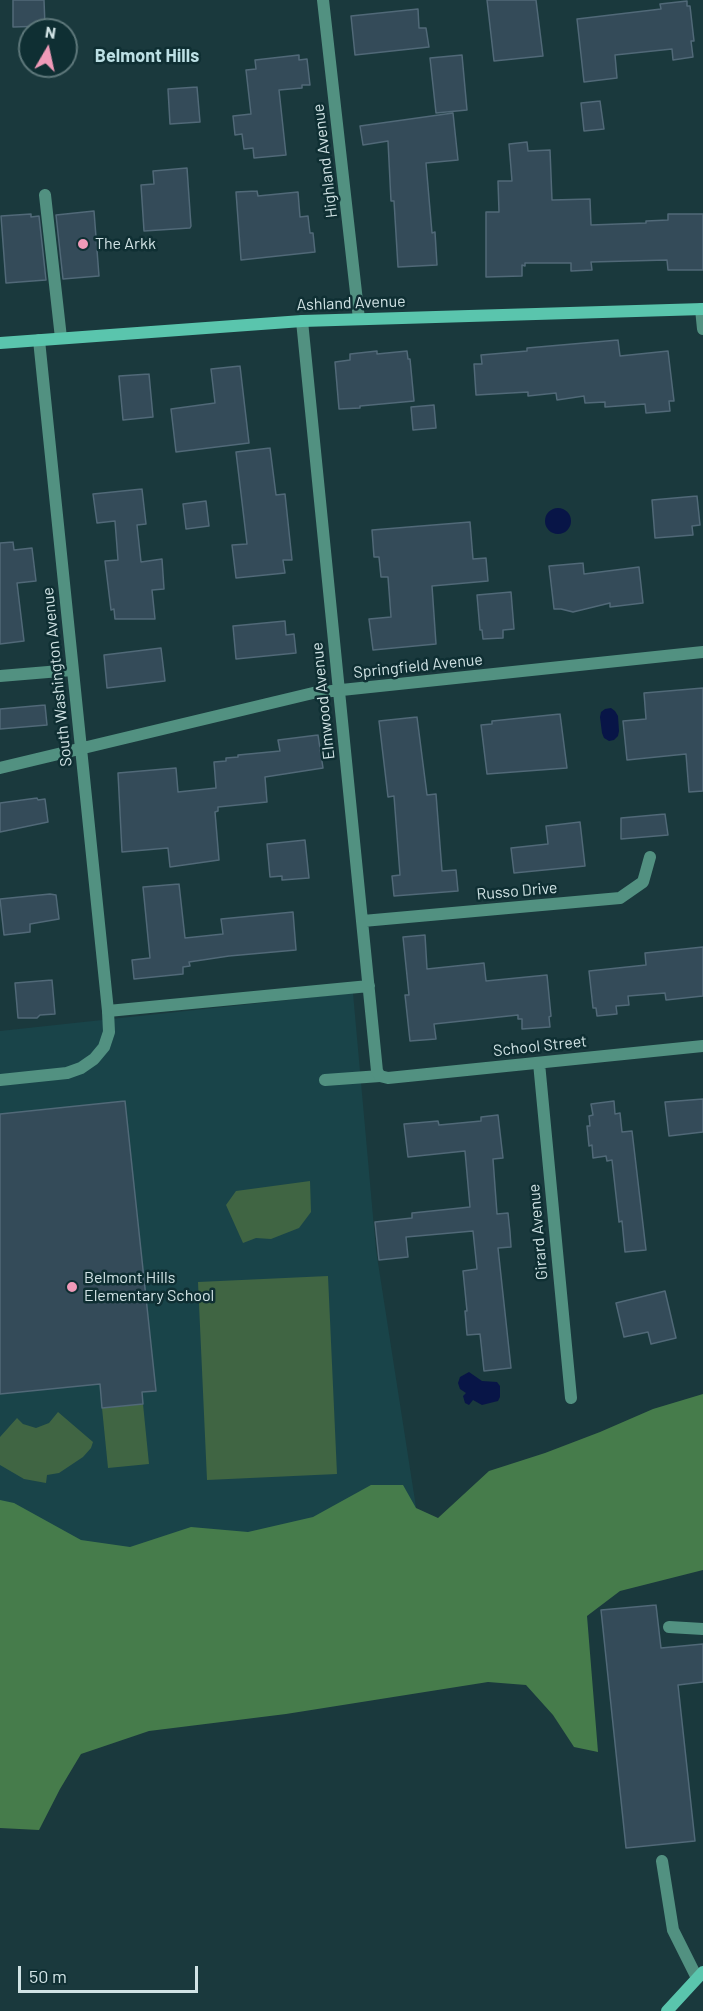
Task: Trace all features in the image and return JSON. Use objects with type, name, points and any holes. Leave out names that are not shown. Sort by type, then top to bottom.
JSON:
[{"type":"street","name":"Highland Avenue","points":[[323,0],[359,319]]},
{"type":"street","points":[[45,195],[61,338]]},
{"type":"street","name":"Ashland Avenue","points":[[0,343],[302,321],[702,309]]},
{"type":"street","points":[[702,309],[703,329]]},
{"type":"street","name":"Elmwood Avenue","points":[[302,321],[363,921],[374,1055],[380,1076]]},
{"type":"street","name":"South Washington Avenue","points":[[0,1080],[67,1073],[81,1068],[94,1059],[104,1047],[109,1032],[39,340]]},
{"type":"street","name":"Springfield Avenue","points":[[0,768],[294,697],[339,690],[703,652]]},
{"type":"street","points":[[0,676],[72,670]]},
{"type":"street","name":"Russo Drive","points":[[363,921],[620,898],[643,882],[650,857]]},
{"type":"street","points":[[108,1011],[369,986]]},
{"type":"street","name":"School Street","points":[[325,1080],[380,1076],[388,1078],[703,1046]]},
{"type":"street","name":"Girard Avenue","points":[[539,1063],[571,1398]]},
{"type":"street","points":[[669,1628],[703,1629]]},
{"type":"street","points":[[662,1862],[673,1930],[700,1975],[667,2011]]},
{"type":"shaded area","points":[[558,508],[567,512],[571,521],[567,530],[558,534],[549,530],[545,521],[549,512]]},
{"type":"shaded area","points":[[611,708],[618,716],[619,731],[614,740],[609,741],[602,733],[600,717],[601,712]]},
{"type":"shaded area","points":[[353,993],[376,1250],[418,1520],[0,1661],[0,1031]]},
{"type":"shaded area","points":[[469,1372],[482,1381],[497,1382],[500,1386],[498,1401],[482,1405],[473,1400],[469,1405],[465,1403],[463,1396],[466,1393],[460,1389],[458,1383],[460,1377]]},
{"type":"green space","points":[[310,1181],[311,1212],[299,1228],[271,1239],[256,1238],[243,1243],[226,1205],[236,1191]]},
{"type":"green space","points":[[328,1276],[337,1474],[207,1480],[198,1282]]},
{"type":"green space","points":[[703,1394],[703,1570],[620,1591],[587,1616],[598,1752],[574,1747],[553,1715],[526,1685],[488,1682],[286,1714],[149,1731],[81,1754],[39,1830],[0,1828],[0,1500],[14,1503],[81,1540],[130,1547],[191,1527],[248,1532],[313,1517],[371,1485],[403,1485],[416,1508],[438,1518],[489,1471],[545,1453],[653,1409]]},
{"type":"green space","points":[[143,1404],[149,1464],[108,1468],[102,1408]]},
{"type":"green space","points":[[58,1412],[93,1442],[83,1457],[59,1473],[47,1475],[46,1483],[24,1479],[0,1465],[0,1437],[17,1418],[23,1424],[36,1428],[49,1423]]},
{"type":"building","points":[[13,0],[44,0],[45,18],[18,18],[18,27],[13,27]]},
{"type":"building","points":[[487,0],[536,0],[543,56],[494,61]]},
{"type":"building","points":[[687,1],[687,6],[690,6],[694,41],[691,41],[693,57],[673,60],[672,49],[615,55],[617,78],[584,82],[577,19],[661,9],[660,4]]},
{"type":"building","points":[[418,9],[419,28],[426,28],[429,47],[355,55],[351,16]]},
{"type":"building","points":[[299,55],[299,60],[307,59],[310,85],[279,90],[286,155],[254,158],[253,148],[244,149],[242,134],[235,135],[233,116],[251,114],[246,70],[256,69],[255,60]]},
{"type":"building","points":[[462,55],[467,110],[436,113],[430,58]]},
{"type":"building","points":[[197,87],[200,122],[170,124],[168,89]]},
{"type":"building","points":[[600,101],[604,129],[584,131],[581,103]]},
{"type":"building","points":[[453,113],[458,160],[426,163],[437,265],[398,267],[388,141],[363,145],[360,126]]},
{"type":"building","points":[[527,142],[528,151],[550,150],[552,200],[590,199],[591,225],[668,220],[668,214],[703,214],[703,270],[668,270],[667,260],[591,262],[592,270],[571,271],[571,263],[525,263],[525,266],[522,265],[522,276],[486,277],[486,212],[499,212],[498,181],[512,181],[509,144]]},
{"type":"building","points":[[187,168],[190,228],[144,231],[141,185],[154,184],[153,171]]},
{"type":"building","points":[[257,191],[258,196],[298,192],[300,217],[308,216],[315,252],[241,260],[236,192]]},
{"type":"building","name":"The Arkk","points":[[94,211],[99,276],[63,279],[56,215]]},
{"type":"building","points":[[31,214],[31,217],[39,216],[46,280],[6,283],[1,216]]},
{"type":"building","points":[[618,340],[620,356],[668,351],[674,401],[669,401],[670,411],[646,413],[645,404],[605,407],[605,402],[585,403],[584,396],[557,400],[556,393],[528,396],[528,392],[476,395],[474,364],[482,364],[481,355],[527,351],[527,348]]},
{"type":"building","points":[[377,351],[377,354],[407,351],[408,359],[410,359],[414,401],[339,409],[335,362],[350,360],[350,354]]},
{"type":"building","points":[[240,366],[249,443],[176,452],[171,409],[215,403],[211,369]]},
{"type":"building","points":[[149,374],[153,417],[123,420],[119,376]]},
{"type":"building","points":[[434,405],[436,428],[413,430],[411,407]]},
{"type":"building","points":[[270,448],[276,495],[285,494],[292,560],[283,560],[285,573],[236,578],[232,545],[247,544],[236,452]]},
{"type":"building","points":[[142,489],[146,524],[137,525],[141,562],[162,559],[164,589],[152,590],[155,619],[115,619],[114,609],[111,610],[105,561],[118,560],[115,521],[97,523],[93,494]]},
{"type":"building","points":[[697,496],[700,525],[692,526],[693,535],[655,538],[652,500]]},
{"type":"building","points":[[206,501],[209,526],[186,529],[183,504]]},
{"type":"building","points":[[470,522],[473,559],[486,558],[488,581],[432,586],[436,644],[373,650],[369,619],[391,617],[388,577],[381,577],[379,557],[374,557],[372,530]]},
{"type":"building","points":[[13,542],[14,550],[32,548],[36,581],[17,583],[24,641],[0,644],[0,543]]},
{"type":"building","points":[[583,563],[584,574],[639,567],[643,603],[610,607],[610,603],[573,612],[554,609],[549,566]]},
{"type":"building","points":[[511,592],[514,629],[503,630],[503,638],[483,639],[477,595]]},
{"type":"building","points":[[285,621],[286,635],[294,634],[296,653],[236,659],[233,626]]},
{"type":"building","points":[[161,648],[165,681],[107,688],[104,655]]},
{"type":"building","points":[[703,688],[703,791],[689,792],[686,754],[627,760],[623,721],[646,719],[644,693]]},
{"type":"building","points":[[45,705],[47,725],[0,729],[0,709]]},
{"type":"building","points":[[560,714],[567,768],[487,774],[481,725],[492,724],[492,721]]},
{"type":"building","points":[[417,717],[427,795],[436,794],[442,871],[456,870],[458,891],[394,896],[392,876],[400,875],[394,796],[388,797],[379,721]]},
{"type":"building","points":[[318,735],[323,768],[265,777],[267,802],[218,807],[218,811],[215,812],[219,860],[170,867],[168,848],[122,852],[118,773],[176,768],[178,792],[216,788],[214,762],[226,761],[226,758],[238,757],[238,755],[280,751],[278,740]]},
{"type":"building","points":[[37,798],[38,800],[45,799],[48,822],[0,832],[0,803]]},
{"type":"building","points":[[665,814],[668,835],[621,839],[621,818]]},
{"type":"building","points":[[580,822],[585,866],[514,873],[511,848],[548,844],[546,826]]},
{"type":"building","points":[[305,840],[309,878],[282,880],[282,876],[270,877],[267,844]]},
{"type":"building","points":[[179,884],[185,938],[223,934],[221,919],[293,912],[296,950],[189,962],[190,966],[183,967],[183,974],[134,979],[132,960],[150,958],[143,887]]},
{"type":"building","points":[[56,895],[59,919],[30,924],[30,932],[4,935],[0,899]]},
{"type":"building","points":[[425,935],[427,969],[484,963],[486,981],[547,975],[550,1027],[522,1029],[522,1019],[518,1019],[518,1015],[434,1024],[436,1039],[410,1041],[405,995],[409,995],[403,937]]},
{"type":"building","points":[[703,947],[703,996],[666,1000],[665,993],[628,996],[629,1005],[616,1006],[617,1014],[597,1016],[596,1008],[593,1008],[589,971],[646,965],[645,953]]},
{"type":"building","points":[[52,980],[55,1014],[40,1015],[37,1018],[18,1018],[15,983]]},
{"type":"building","points":[[703,1099],[703,1132],[669,1136],[665,1102]]},
{"type":"building","name":"Belmont Hills Elementary School","points":[[125,1101],[156,1391],[142,1392],[143,1404],[102,1408],[100,1384],[0,1394],[0,1114]]},
{"type":"building","points":[[614,1101],[615,1114],[620,1113],[622,1132],[632,1131],[646,1250],[625,1252],[612,1160],[607,1161],[606,1156],[593,1158],[592,1145],[589,1146],[587,1126],[590,1126],[589,1116],[593,1115],[591,1104]]},
{"type":"building","points":[[498,1115],[503,1158],[493,1159],[497,1214],[508,1213],[510,1232],[511,1247],[498,1248],[511,1368],[484,1371],[480,1334],[467,1335],[465,1311],[467,1311],[463,1271],[477,1269],[473,1231],[406,1237],[408,1257],[379,1260],[375,1222],[412,1218],[412,1213],[470,1207],[465,1151],[408,1157],[404,1124],[438,1121],[439,1125],[481,1121],[481,1117]]},
{"type":"building","points":[[665,1291],[676,1338],[651,1344],[648,1332],[624,1337],[616,1303]]},
{"type":"building","points":[[656,1605],[661,1648],[703,1644],[703,1682],[678,1685],[695,1841],[626,1848],[601,1610]]},
{"type":"place","name":"The Arkk","points":[[83,244]]},
{"type":"place","name":"Belmont Hills Elementary School","points":[[72,1287]]},
{"type":"district","name":"Belmont Hills","points":[[147,56]]}]
